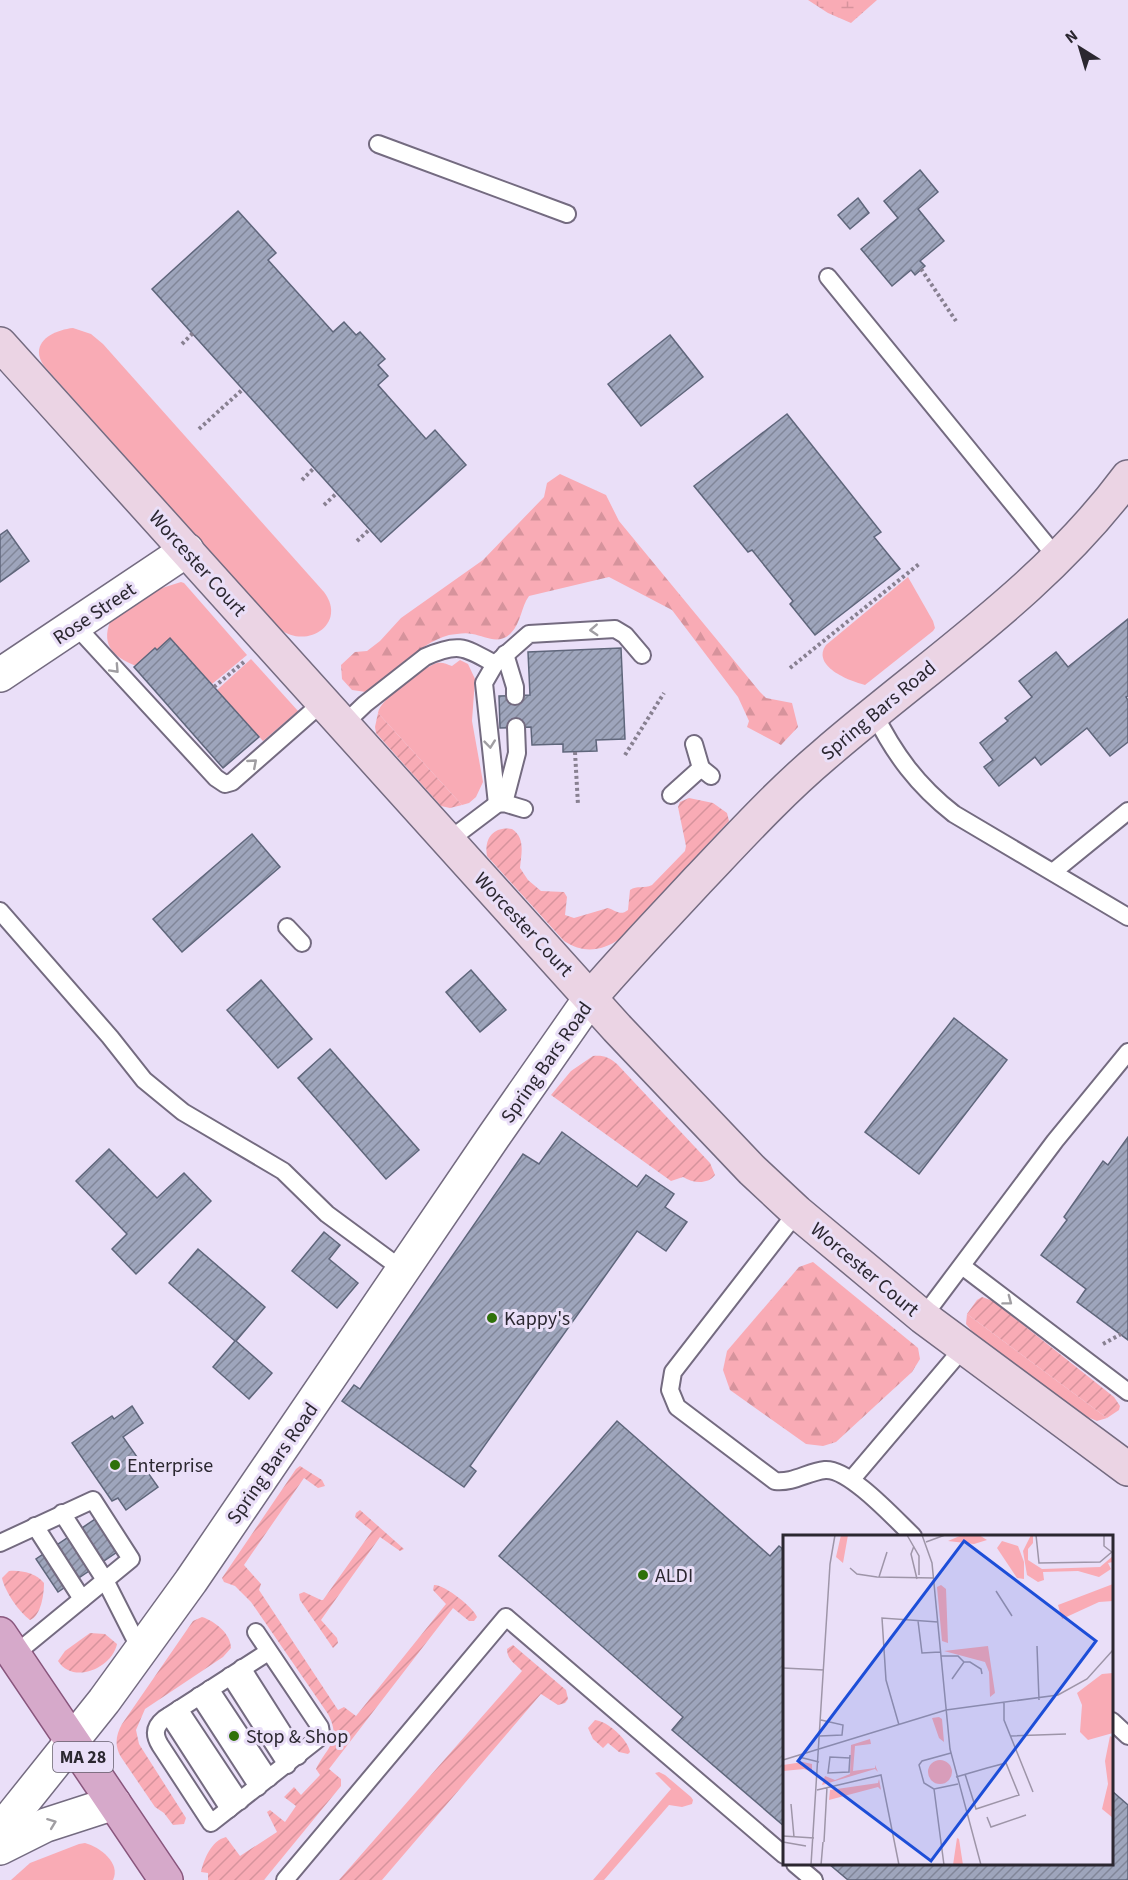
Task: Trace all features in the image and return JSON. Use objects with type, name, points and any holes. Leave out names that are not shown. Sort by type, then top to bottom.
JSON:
[{"type":"main road","name":"MA 28","points":[[7,1645],[114,1803],[162,1879]]},
{"type":"street","name":"Worcester Court","points":[[0,345],[448,841],[679,1094],[752,1170],[797,1212],[923,1317],[1128,1469]]},
{"type":"street","name":"Spring Bars Road","points":[[0,1831],[141,1651],[591,997],[758,818],[821,757],[969,636],[1058,559],[1085,531],[1128,477]]},
{"type":"street","name":"Rose Street","points":[[0,675],[187,550]]},
{"type":"street","points":[[0,1848],[46,1825],[114,1803]]},
{"type":"lane","points":[[378,144],[567,214]]},
{"type":"lane","points":[[828,277],[1058,559]]},
{"type":"lane","points":[[76,626],[216,778],[225,784],[232,782],[333,714],[374,697],[425,657],[447,648],[465,648],[500,659],[515,687],[515,696]]},
{"type":"lane","points":[[500,803],[484,683],[500,659],[529,634],[615,629],[625,635],[642,655]]},
{"type":"lane","points":[[874,713],[903,764],[934,799],[954,814],[1128,917]]},
{"type":"lane","points":[[448,841],[500,803],[517,753],[516,727]]},
{"type":"lane","points":[[671,795],[706,772],[694,744]]},
{"type":"lane","points":[[500,803],[524,809]]},
{"type":"lane","points":[[1053,872],[1128,811]]},
{"type":"lane","points":[[0,911],[110,1037],[144,1080],[183,1112],[283,1171],[327,1214],[403,1270]]},
{"type":"lane","points":[[287,927],[302,943]]},
{"type":"lane","points":[[923,1317],[1055,1141],[1128,1052]]},
{"type":"lane","points":[[797,1212],[673,1372],[670,1390],[677,1407],[775,1481],[786,1482],[825,1470],[838,1472],[852,1479],[912,1535]]},
{"type":"lane","points":[[962,1266],[1128,1392]]},
{"type":"lane","points":[[852,1479],[964,1347]]},
{"type":"lane","points":[[0,1543],[93,1500],[131,1559],[82,1599],[7,1645]]},
{"type":"lane","points":[[62,1513],[105,1580],[141,1651]]},
{"type":"lane","points":[[35,1526],[82,1599]]},
{"type":"lane","points":[[285,1880],[506,1617],[783,1854]]},
{"type":"lane","points":[[256,1632],[320,1727],[321,1733],[318,1739],[211,1823],[160,1745],[156,1728],[159,1723],[268,1652]]},
{"type":"lane","points":[[236,1672],[292,1760]]},
{"type":"lane","points":[[205,1693],[263,1783]]},
{"type":"lane","points":[[174,1713],[234,1805]]},
{"type":"lane","points":[[1113,1721],[1128,1736]]},
{"type":"lane","points":[[797,1865],[814,1880]]},
{"type":"path","points":[[921,269],[956,321]]},
{"type":"path","points":[[182,344],[193,333]]},
{"type":"path","points":[[199,429],[243,389]]},
{"type":"path","points":[[302,480],[314,468]]},
{"type":"path","points":[[324,505],[337,493]]},
{"type":"path","points":[[357,542],[370,530]]},
{"type":"path","points":[[790,668],[919,564]]},
{"type":"path","points":[[214,687],[252,654]]},
{"type":"path","points":[[625,754],[663,693]]},
{"type":"path","points":[[575,752],[578,805]]},
{"type":"green space","points":[[808,0],[877,0],[851,23],[828,13]]},
{"type":"green space","points":[[73,328],[91,334],[103,344],[324,592],[330,604],[331,614],[321,630],[301,637],[290,635],[280,629],[44,366],[39,351],[41,344],[51,335]]},
{"type":"green space","points":[[560,474],[606,495],[619,521],[760,692],[766,698],[792,703],[798,727],[781,745],[747,727],[749,721],[738,697],[672,610],[609,577],[529,596],[517,625],[506,637],[497,640],[470,633],[449,635],[426,645],[366,692],[352,690],[342,679],[341,665],[355,652],[367,651],[380,641],[401,618],[483,560],[544,497],[547,483]]},
{"type":"green space","points":[[908,577],[933,621],[935,628],[933,631],[865,685],[842,676],[828,666],[823,653],[826,645]]},
{"type":"green space","points":[[181,582],[247,655],[212,684],[171,639],[157,650],[155,648],[136,666],[120,658],[110,648],[107,634],[112,617],[159,589]]},
{"type":"green space","points":[[251,659],[298,711],[263,741],[217,690]]},
{"type":"green space","points":[[460,660],[468,664],[475,679],[472,721],[483,782],[476,797],[462,805],[378,713],[380,707],[393,693],[420,672],[437,663],[452,666]]},
{"type":"green space","points":[[378,713],[462,805],[450,808],[441,806],[376,733]]},
{"type":"green space","points":[[689,798],[713,803],[727,813],[729,821],[620,939],[606,946],[585,949],[564,941],[487,856],[487,844],[491,835],[500,830],[512,829],[521,842],[520,868],[528,880],[541,891],[564,892],[567,897],[565,915],[574,918],[608,908],[623,913],[628,910],[630,890],[652,885],[685,851],[678,807],[680,802]]},
{"type":"green space","points":[[593,1056],[606,1057],[617,1064],[710,1163],[715,1175],[712,1178],[704,1182],[695,1182],[683,1177],[671,1181],[551,1095],[571,1071]]},
{"type":"green space","points":[[813,1262],[918,1348],[920,1359],[912,1372],[836,1442],[823,1446],[806,1444],[730,1390],[723,1370],[727,1351],[799,1267]]},
{"type":"green space","points":[[982,1297],[993,1301],[1114,1397],[1120,1406],[1119,1410],[1107,1418],[967,1314]]},
{"type":"green space","points":[[967,1314],[1107,1418],[1097,1421],[1083,1415],[975,1335],[966,1324]]},
{"type":"green space","points":[[300,1466],[322,1480],[325,1486],[318,1488],[304,1478],[244,1565],[261,1584],[259,1590],[338,1710],[344,1707],[356,1716],[446,1604],[433,1590],[434,1585],[445,1588],[458,1597],[477,1617],[474,1621],[469,1621],[453,1608],[329,1769],[341,1779],[341,1786],[264,1880],[208,1880],[208,1873],[201,1872],[202,1867],[206,1856],[216,1842],[226,1837],[240,1856],[277,1832],[267,1812],[270,1810],[285,1822],[296,1806],[284,1797],[294,1787],[301,1795],[320,1775],[316,1769],[333,1737],[334,1731],[328,1714],[251,1602],[235,1586],[224,1582],[222,1578]]},
{"type":"green space","points":[[360,1510],[404,1549],[400,1551],[380,1537],[321,1620],[337,1638],[338,1643],[333,1648],[300,1600],[299,1594],[304,1592],[323,1600],[372,1531],[355,1517]]},
{"type":"green space","points":[[9,1571],[28,1573],[44,1583],[39,1609],[34,1618],[30,1620],[17,1607],[6,1589],[2,1578]]},
{"type":"green space","points":[[202,1617],[221,1629],[228,1638],[231,1648],[223,1657],[145,1709],[136,1730],[139,1744],[186,1818],[184,1824],[173,1825],[164,1813],[155,1807],[121,1757],[117,1748],[118,1732],[193,1621]]},
{"type":"green space","points":[[90,1633],[105,1634],[117,1644],[114,1653],[100,1666],[91,1670],[73,1672],[65,1668],[58,1661],[65,1651]]},
{"type":"green space","points":[[513,1645],[566,1690],[568,1699],[565,1703],[558,1705],[541,1694],[382,1880],[339,1880],[522,1671],[508,1656],[507,1649]]},
{"type":"green space","points":[[595,1720],[616,1732],[630,1752],[628,1754],[619,1752],[608,1743],[603,1748],[593,1739],[588,1728]]},
{"type":"green space","points":[[659,1772],[691,1797],[692,1804],[682,1807],[669,1805],[604,1880],[593,1880],[671,1789],[655,1773]]},
{"type":"green space","points":[[85,1843],[103,1852],[112,1862],[115,1874],[113,1880],[11,1880],[30,1863]]},
{"type":"building","points":[[920,170],[938,192],[918,209],[944,241],[920,261],[925,266],[915,275],[911,270],[892,286],[861,249],[898,218],[884,201]]},
{"type":"building","points":[[858,198],[869,213],[850,229],[838,215]]},
{"type":"building","points":[[238,211],[276,253],[268,260],[333,332],[344,322],[356,335],[360,332],[385,359],[378,365],[388,376],[378,385],[426,439],[435,430],[466,465],[381,542],[152,289]]},
{"type":"building","points":[[670,335],[703,377],[641,426],[608,384]]},
{"type":"building","points":[[787,414],[881,532],[874,537],[900,569],[815,635],[790,604],[793,601],[752,550],[748,552],[694,486]]},
{"type":"building","points":[[7,530],[29,561],[0,582],[0,535]]},
{"type":"building","points":[[1128,619],[1128,696],[1126,697],[1128,700],[1128,742],[1110,756],[1087,728],[1041,765],[1035,757],[999,786],[984,767],[993,760],[980,743],[1008,721],[1005,718],[1032,697],[1019,681],[1056,652],[1068,667]]},
{"type":"building","points":[[170,638],[259,737],[223,768],[134,667]]},
{"type":"building","points":[[621,648],[625,739],[596,740],[597,751],[563,752],[563,744],[532,745],[531,727],[500,728],[499,696],[530,695],[528,652]]},
{"type":"building","points":[[252,834],[280,867],[182,952],[153,919]]},
{"type":"building","points":[[471,970],[506,1010],[480,1032],[446,992]]},
{"type":"building","points":[[261,980],[312,1039],[278,1068],[227,1010]]},
{"type":"building","points":[[954,1018],[1007,1060],[919,1174],[865,1132]]},
{"type":"building","points":[[330,1049],[419,1150],[386,1179],[298,1078]]},
{"type":"building","name":"Kappy's","points":[[562,1132],[637,1187],[646,1175],[674,1194],[665,1207],[687,1222],[666,1251],[637,1231],[470,1466],[476,1471],[464,1487],[342,1401],[354,1385],[360,1389],[523,1154],[539,1164]]},
{"type":"building","points":[[1128,1137],[1128,1340],[1077,1302],[1086,1289],[1041,1255],[1067,1220],[1064,1217],[1103,1161],[1108,1165]]},
{"type":"building","points":[[109,1149],[157,1198],[184,1173],[211,1201],[136,1274],[112,1249],[127,1234],[76,1181]]},
{"type":"building","points":[[324,1232],[340,1245],[329,1259],[358,1283],[337,1308],[292,1271]]},
{"type":"building","points":[[198,1249],[265,1307],[236,1341],[272,1373],[249,1399],[213,1367],[235,1341],[169,1283]]},
{"type":"building","name":"Enterprise","points":[[132,1406],[143,1423],[123,1437],[158,1487],[126,1510],[118,1498],[112,1501],[72,1443],[112,1416],[114,1419]]},
{"type":"building","points":[[617,1421],[770,1556],[779,1546],[783,1549],[783,1825],[672,1730],[683,1717],[499,1556]]},
{"type":"building","points":[[107,1511],[129,1544],[58,1592],[36,1559]]},
{"type":"building","points":[[1113,1792],[1128,1805],[1128,1880],[848,1880],[830,1865],[1113,1865]]},
{"type":"place","name":"Kappy's","points":[[492,1318]]},
{"type":"place","name":"Enterprise","points":[[115,1465]]},
{"type":"place","name":"ALDI","points":[[643,1575]]},
{"type":"place","name":"Stop & Shop","points":[[234,1736]]}]
